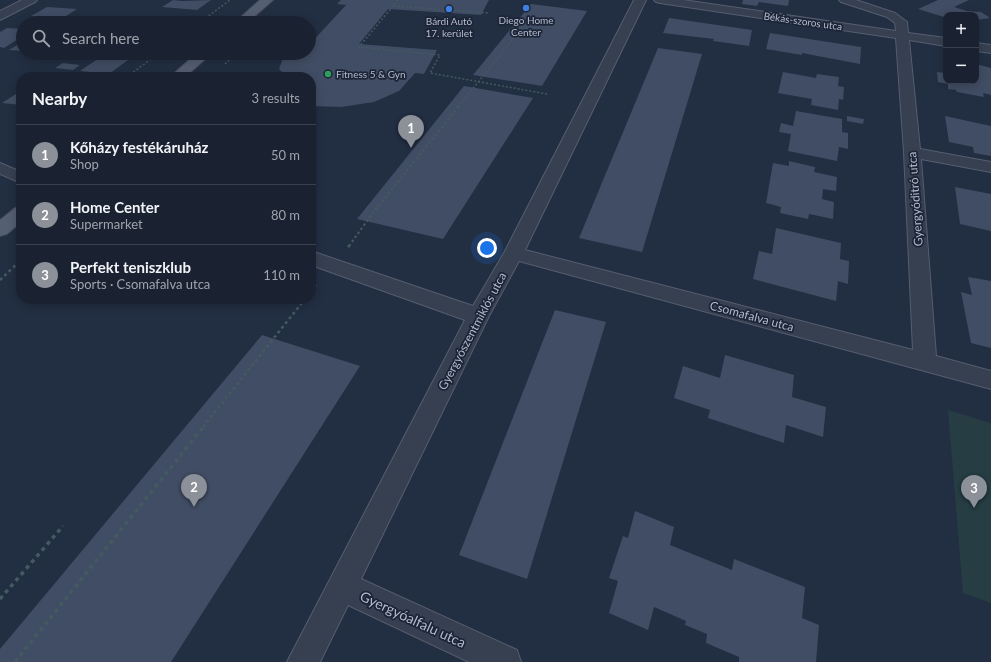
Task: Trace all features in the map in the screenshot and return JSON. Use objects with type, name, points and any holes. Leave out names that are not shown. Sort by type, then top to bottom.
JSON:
[{"type":"main road","points":[[248,16],[267,0]]},
{"type":"main road","points":[[183,72],[197,60]]},
{"type":"main road","points":[[0,230],[16,216]]},
{"type":"street","points":[[0,16],[31,0]]},
{"type":"street","name":"Gyergyószentmiklós utca","points":[[303,662],[478,316],[514,253],[640,0]]},
{"type":"street","name":"Békás-szoros utca","points":[[660,0],[943,42]]},
{"type":"street","name":"Gyergyóditró utca","points":[[845,0],[890,15],[901,22],[912,152],[925,362]]},
{"type":"street","points":[[979,47],[991,49]]},
{"type":"street","points":[[912,152],[991,167]]},
{"type":"street","points":[[0,168],[16,176]]},
{"type":"street","name":"Csomafalva utca","points":[[514,253],[991,380]]},
{"type":"street","points":[[316,260],[478,316]]},
{"type":"street","name":"Gyergyóalfalu utca","points":[[342,586],[505,662]]},
{"type":"path","points":[[208,16],[230,0]]},
{"type":"path","points":[[398,0],[359,47],[440,55],[430,73],[547,94]]},
{"type":"path","points":[[394,6],[488,13]]},
{"type":"path","points":[[348,248],[372,214],[526,22]]},
{"type":"path","points":[[134,72],[150,60]]},
{"type":"path","points":[[0,280],[16,265]]},
{"type":"path","points":[[15,662],[301,304]]},
{"type":"path","points":[[0,599],[63,526]]},
{"type":"green space","points":[[948,410],[991,423],[991,603],[963,593]]},
{"type":"building","points":[[173,0],[211,0],[197,10],[162,7]]},
{"type":"building","points":[[341,0],[489,0],[481,15],[388,9],[359,44],[437,50],[424,74],[415,73],[399,91],[374,102],[341,107],[316,106],[316,72],[282,72],[279,69],[282,60],[316,60],[316,37],[346,5],[337,4]]},
{"type":"building","points":[[743,0],[789,0],[788,6],[759,2],[757,6],[742,4]]},
{"type":"building","points":[[938,0],[969,0],[954,7],[967,11],[981,12],[990,18],[979,20],[979,12],[943,12],[943,17],[918,9]]},
{"type":"building","points":[[531,4],[587,11],[542,86],[473,75]]},
{"type":"building","points":[[47,7],[77,9],[66,16],[31,16]]},
{"type":"building","points":[[669,18],[752,30],[749,46],[713,41],[714,39],[663,33]]},
{"type":"building","points":[[7,28],[16,29],[16,40],[4,48],[0,47],[0,32]]},
{"type":"building","points":[[770,33],[861,47],[860,64],[802,53],[802,55],[766,49]]},
{"type":"building","points":[[16,46],[16,50],[9,50]]},
{"type":"building","points":[[658,48],[702,54],[642,252],[579,238]]},
{"type":"building","points":[[96,60],[128,60],[112,72],[80,71]]},
{"type":"building","points":[[63,63],[80,65],[73,70],[55,68]]},
{"type":"building","points":[[979,65],[991,68],[991,95],[983,93],[984,97],[948,89],[948,84],[979,84]]},
{"type":"building","points":[[783,72],[816,78],[817,74],[839,77],[838,86],[844,87],[843,100],[839,99],[838,110],[811,105],[812,99],[778,93]]},
{"type":"building","points":[[937,72],[943,73],[943,83],[938,82]]},
{"type":"building","points":[[464,86],[533,98],[443,239],[357,219]]},
{"type":"building","points":[[16,94],[16,104],[2,103]]},
{"type":"building","points":[[796,111],[842,119],[842,132],[848,133],[848,149],[839,147],[837,161],[788,151],[791,134],[779,132],[781,123],[793,126]]},
{"type":"building","points":[[847,116],[864,119],[863,124],[847,121]]},
{"type":"building","points":[[945,116],[991,126],[991,156],[974,153],[973,147],[949,142]]},
{"type":"building","points":[[789,161],[815,167],[814,172],[837,177],[836,191],[823,189],[822,199],[834,202],[833,219],[809,214],[808,219],[780,213],[781,207],[766,203],[773,163],[789,166]]},
{"type":"building","points":[[955,187],[991,194],[991,231],[960,224]]},
{"type":"building","points":[[776,228],[841,243],[840,259],[849,261],[848,284],[838,281],[836,301],[753,279],[759,251],[772,254]]},
{"type":"building","points":[[968,277],[991,281],[991,348],[971,343],[961,292],[972,295]]},
{"type":"building","points":[[555,310],[606,322],[527,579],[459,555]]},
{"type":"building","points":[[262,335],[360,366],[171,662],[0,662],[0,649]]},
{"type":"building","points":[[725,355],[794,375],[792,397],[826,407],[823,437],[786,425],[784,443],[708,418],[710,410],[674,398],[683,366],[720,378]]},
{"type":"building","points":[[635,511],[674,527],[670,545],[732,570],[734,559],[805,587],[802,618],[819,625],[816,662],[739,662],[739,657],[706,643],[707,634],[685,625],[686,621],[654,607],[648,630],[609,613],[618,581],[609,578],[623,536],[628,538]]},
{"type":"place","name":"Diego Home Center","points":[[526,8]]},
{"type":"place","name":"Bárdi Autó 17. kerület","points":[[449,9]]},
{"type":"place","name":"Fitness 5 & Gyn","points":[[328,74]]},
{"type":"place","name":"Kőházy festékáruház","points":[[411,148]]},
{"type":"place","name":"Home Center","points":[[194,507]]},
{"type":"place","name":"Perfekt teniszklub","points":[[974,508]]}]
